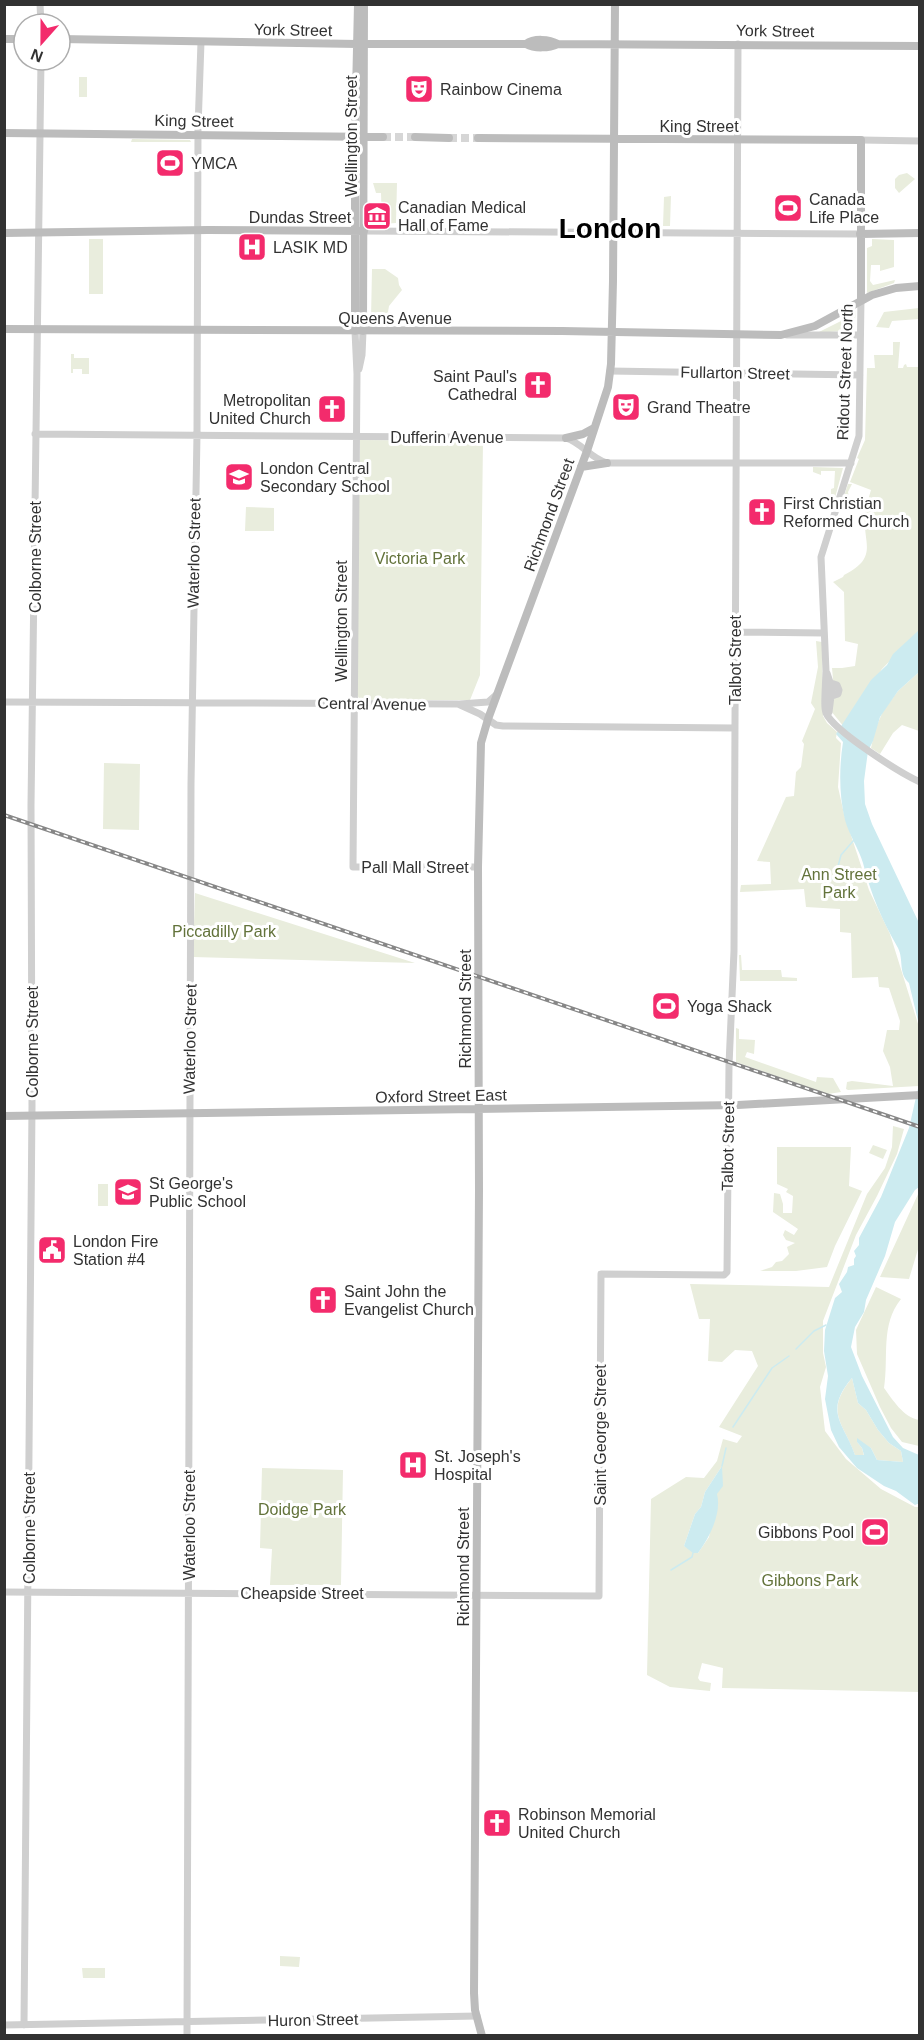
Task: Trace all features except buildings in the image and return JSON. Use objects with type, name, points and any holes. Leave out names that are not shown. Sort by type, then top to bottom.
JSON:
[{"type":"main road","name":"Wellington Street","points":[[358,4],[364,59],[359,137]]},
{"type":"main road","name":"Wellington Street","points":[[359,331],[359,137],[364,4]]},
{"type":"main road","name":"Richmond Street","points":[[482,2036],[474,1993],[478,867],[481,743],[608,387],[613,232],[615,4]]},
{"type":"main road","name":"York Street","points":[[72,39],[526,44],[531,46],[558,44],[920,46]]},
{"type":"main road","points":[[364,59],[369,50],[378,44]]},
{"type":"main road","name":"King Street","points":[[4,133],[383,137]]},
{"type":"main road","points":[[415,137],[449,138]]},
{"type":"main road","name":"King Street","points":[[478,138],[861,140]]},
{"type":"main road","name":"Ridout Street North","points":[[861,140],[861,299]]},
{"type":"main road","name":"Dundas Street","points":[[4,233],[197,230],[360,231]]},
{"type":"main road","name":"Dundas Street","points":[[860,234],[920,233]]},
{"type":"main road","name":"Queens Avenue","points":[[4,329],[785,334],[815,326],[841,313],[861,299],[896,288],[920,286]]},
{"type":"main road","points":[[566,438],[580,435],[594,428]]},
{"type":"main road","points":[[581,467],[607,462]]},
{"type":"main road","name":"Oxford Street East","points":[[4,1116],[729,1105],[920,1095]]},
{"type":"street","name":"Waterloo Street","points":[[187,2036],[194,543],[201,42]]},
{"type":"street","name":"Talbot Street","points":[[601,1274],[724,1275],[727,1272],[734,951],[738,464],[738,44]]},
{"type":"street","name":"Colborne Street","points":[[24,2025],[32,1116],[31,803],[41,72]]},
{"type":"street","name":"King Street","points":[[861,140],[920,141]]},
{"type":"street","name":"Dundas Street","points":[[360,231],[860,234]]},
{"type":"street","name":"Ridout Street North","points":[[861,299],[859,436],[822,554],[828,710],[829,717],[837,726],[871,753],[920,782]]},
{"type":"street","name":"Wellington Street","points":[[353,867],[357,374],[362,355],[359,331]]},
{"type":"street","name":"Queens Avenue","points":[[785,334],[860,335]]},
{"type":"street","name":"Fullarton Street","points":[[610,371],[860,375]]},
{"type":"street","name":"Dufferin Avenue","points":[[35,434],[566,438]]},
{"type":"street","points":[[566,438],[578,443],[594,458],[607,462],[851,463]]},
{"type":"street","points":[[735,632],[824,633]]},
{"type":"street","name":"Ridout Street North","points":[[826,671],[831,683],[837,685],[839,690],[838,694],[828,695]]},
{"type":"street","points":[[458,705],[488,702],[498,694]]},
{"type":"street","name":"Central Avenue","points":[[4,702],[458,705],[496,725],[503,726],[735,728]]},
{"type":"street","name":"Pall Mall Street","points":[[353,867],[478,867]]},
{"type":"street","name":"Saint George Street","points":[[599,1596],[601,1274]]},
{"type":"street","name":"Cheapside Street","points":[[4,1592],[599,1596]]},
{"type":"street","name":"Huron Street","points":[[4,2025],[477,2016]]},
{"type":"green space","points":[[79,77],[87,77],[87,97],[79,97]]},
{"type":"green space","points":[[132,139],[190,140],[191,142],[131,142]]},
{"type":"green space","points":[[907,173],[915,179],[899,193],[895,188],[895,179]]},
{"type":"green space","points":[[373,183],[397,183],[396,223],[382,224],[381,193],[376,193]]},
{"type":"green space","points":[[671,196],[670,226],[663,226],[664,197]]},
{"type":"green space","points":[[89,239],[103,239],[103,294],[89,294]]},
{"type":"green space","points":[[872,239],[894,240],[894,267],[880,271],[880,265],[871,265],[870,281],[873,285],[895,280],[894,283],[867,293],[867,248],[872,246]]},
{"type":"green space","points":[[372,269],[385,269],[398,278],[402,290],[389,306],[388,312],[395,316],[395,319],[371,319]]},
{"type":"green space","points":[[919,308],[919,319],[892,321],[889,328],[876,327],[884,312]]},
{"type":"green space","points":[[856,311],[854,327],[841,331],[817,333],[843,320]]},
{"type":"green space","points":[[893,342],[900,342],[898,368],[903,368],[906,364],[907,367],[919,367],[919,631],[882,669],[844,727],[831,711],[834,690],[832,668],[855,666],[858,644],[845,641],[844,592],[833,582],[855,568],[866,555],[865,513],[871,490],[850,482],[865,440],[867,368],[875,368],[874,355],[893,355]]},
{"type":"green space","points":[[71,354],[74,354],[74,358],[89,358],[89,374],[82,374],[82,369],[73,369],[71,373]]},
{"type":"green space","name":"Victoria Park","points":[[360,440],[483,441],[480,675],[470,700],[360,700],[356,693]]},
{"type":"green space","points":[[813,467],[843,468],[833,505],[828,505],[828,496],[834,488],[835,471],[821,471],[821,475],[813,472]]},
{"type":"green space","points":[[848,484],[852,484],[848,492],[849,497],[853,499],[849,500],[844,510],[841,510],[840,508]]},
{"type":"green space","points":[[246,507],[274,508],[274,531],[245,531]]},
{"type":"green space","name":"Ann Street Park","points":[[816,641],[822,642],[823,716],[837,732],[836,738],[841,743],[838,787],[844,814],[869,890],[890,934],[919,1027],[919,1086],[846,1089],[847,1082],[852,1081],[893,1086],[890,1067],[883,1051],[887,1030],[899,1030],[900,1021],[889,988],[879,987],[878,977],[852,978],[851,933],[840,932],[840,909],[806,907],[804,889],[740,892],[741,885],[771,884],[770,862],[757,861],[786,797],[794,796],[796,772],[801,767],[804,744],[802,741],[815,709],[811,703],[818,667]]},
{"type":"green space","points":[[919,672],[919,731],[902,725],[893,733],[880,754],[871,748],[883,711],[898,691]]},
{"type":"green space","points":[[104,763],[140,764],[139,830],[103,829]]},
{"type":"green space","name":"Piccadilly Park","points":[[195,893],[415,963],[193,957]]},
{"type":"green space","points":[[739,955],[741,955],[742,970],[781,970],[782,977],[797,978],[797,981],[740,981]]},
{"type":"green space","points":[[736,1028],[739,1029],[739,1039],[755,1040],[754,1054],[747,1052],[745,1057],[816,1082],[817,1077],[833,1078],[841,1092],[828,1094],[736,1062]]},
{"type":"green space","name":"Gibbons Park","points":[[893,1126],[904,1129],[897,1154],[856,1235],[823,1321],[823,1353],[826,1367],[820,1387],[825,1431],[846,1459],[881,1489],[919,1507],[919,1692],[722,1688],[723,1668],[702,1663],[698,1678],[700,1681],[711,1683],[710,1691],[670,1687],[647,1675],[651,1499],[686,1477],[704,1478],[717,1461],[723,1439],[737,1443],[742,1436],[719,1427],[758,1366],[752,1351],[735,1350],[722,1362],[708,1361],[710,1319],[699,1319],[690,1284],[829,1287],[867,1194],[885,1168],[892,1147]],"holes":[[[722,1466],[709,1537],[698,1553],[684,1546],[705,1492]]]},
{"type":"green space","points":[[873,1145],[887,1150],[883,1159],[869,1153]]},
{"type":"green space","points":[[777,1147],[851,1147],[849,1186],[862,1191],[827,1267],[796,1271],[760,1271],[772,1267],[789,1254],[787,1247],[795,1243],[786,1240],[783,1235],[785,1230],[794,1235],[798,1229],[773,1212],[774,1193],[780,1194],[783,1213],[792,1213],[793,1196],[786,1192],[788,1189],[777,1184]]},
{"type":"green space","points":[[98,1184],[108,1184],[108,1206],[98,1206]]},
{"type":"green space","points":[[919,1192],[919,1246],[909,1279],[880,1277]]},
{"type":"green space","points":[[876,1287],[901,1299],[894,1309],[888,1330],[884,1388],[903,1412],[919,1420],[919,1446],[902,1442],[891,1428],[857,1354],[856,1330]]},
{"type":"green space","points":[[852,1378],[858,1403],[866,1410],[889,1443],[901,1451],[903,1462],[877,1460],[871,1448],[857,1442],[864,1456],[855,1455],[841,1425],[837,1409],[839,1400]]},
{"type":"green space","name":"Doidge Park","points":[[262,1468],[343,1470],[341,1585],[270,1585],[272,1549],[260,1548]]},
{"type":"green space","points":[[280,1956],[300,1957],[299,1967],[280,1966]]},
{"type":"green space","points":[[82,1968],[105,1968],[105,1978],[83,1978]]},
{"type":"water","points":[[919,630],[919,672],[898,691],[880,717],[868,751],[864,781],[865,804],[872,824],[919,923],[919,1025],[909,983],[903,975],[900,953],[877,907],[861,858],[845,820],[840,781],[843,742],[836,734],[871,680],[887,665],[893,654]]},
{"type":"water","points":[[919,1084],[919,1187],[895,1222],[885,1256],[866,1300],[864,1312],[855,1327],[851,1347],[862,1376],[893,1437],[903,1448],[919,1455],[920,1503],[915,1505],[857,1468],[839,1447],[831,1430],[825,1399],[828,1376],[824,1351],[825,1330],[835,1298],[842,1292],[839,1284],[848,1267],[854,1265],[856,1256],[854,1251],[859,1245],[859,1238],[881,1197],[909,1128]],"holes":[[[852,1378],[858,1403],[866,1410],[889,1443],[901,1451],[903,1462],[877,1460],[871,1448],[857,1438],[864,1455],[855,1455],[838,1417],[837,1409],[843,1390]]]},
{"type":"water","points":[[722,1466],[723,1486],[717,1494],[718,1510],[714,1525],[698,1553],[693,1553],[684,1546],[705,1492]]},
{"type":"water","name":"Gibbons Pool","points":[[876,1523],[884,1529],[874,1542],[866,1536]]},
{"type":"waterway","points":[[823,889],[836,874],[841,855],[854,840]]},
{"type":"waterway","points":[[796,1349],[814,1331],[826,1325]]},
{"type":"waterway","points":[[733,1427],[772,1368],[789,1356]]},
{"type":"waterway","points":[[722,1466],[726,1448]]},
{"type":"waterway","points":[[671,1570],[692,1557],[693,1553]]},
{"type":"tunnel","points":[[383,137],[415,137]]},
{"type":"tunnel","points":[[449,138],[478,138]]},
{"type":"railway","points":[[4,815],[920,1127]]},
{"type":"place","name":"Rainbow Cinema","points":[[419,89]]},
{"type":"place","name":"YMCA","points":[[170,163]]},
{"type":"place","name":"Canada Life Place","points":[[788,208]]},
{"type":"place","name":"Canadian Medical Hall of Fame","points":[[377,216]]},
{"type":"place","name":"LASIK MD","points":[[252,247]]},
{"type":"place","name":"Saint Paul's Cathedral","points":[[538,385]]},
{"type":"place","name":"Grand Theatre","points":[[626,407]]},
{"type":"place","name":"Metropolitan United Church","points":[[332,409]]},
{"type":"place","name":"London Central Secondary School","points":[[239,477]]},
{"type":"place","name":"First Christian Reformed Church","points":[[762,512]]},
{"type":"place","name":"Yoga Shack","points":[[666,1006]]},
{"type":"place","name":"St George's Public School","points":[[128,1192]]},
{"type":"place","name":"London Fire Station #4","points":[[52,1250]]},
{"type":"place","name":"Saint John the Evangelist Church","points":[[323,1300]]},
{"type":"place","name":"St. Joseph's Hospital","points":[[413,1465]]},
{"type":"place","name":"Gibbons Pool","points":[[875,1532]]},
{"type":"place","name":"Robinson Memorial United Church","points":[[497,1823]]},
{"type":"district","name":"London","points":[[610,228]]}]
